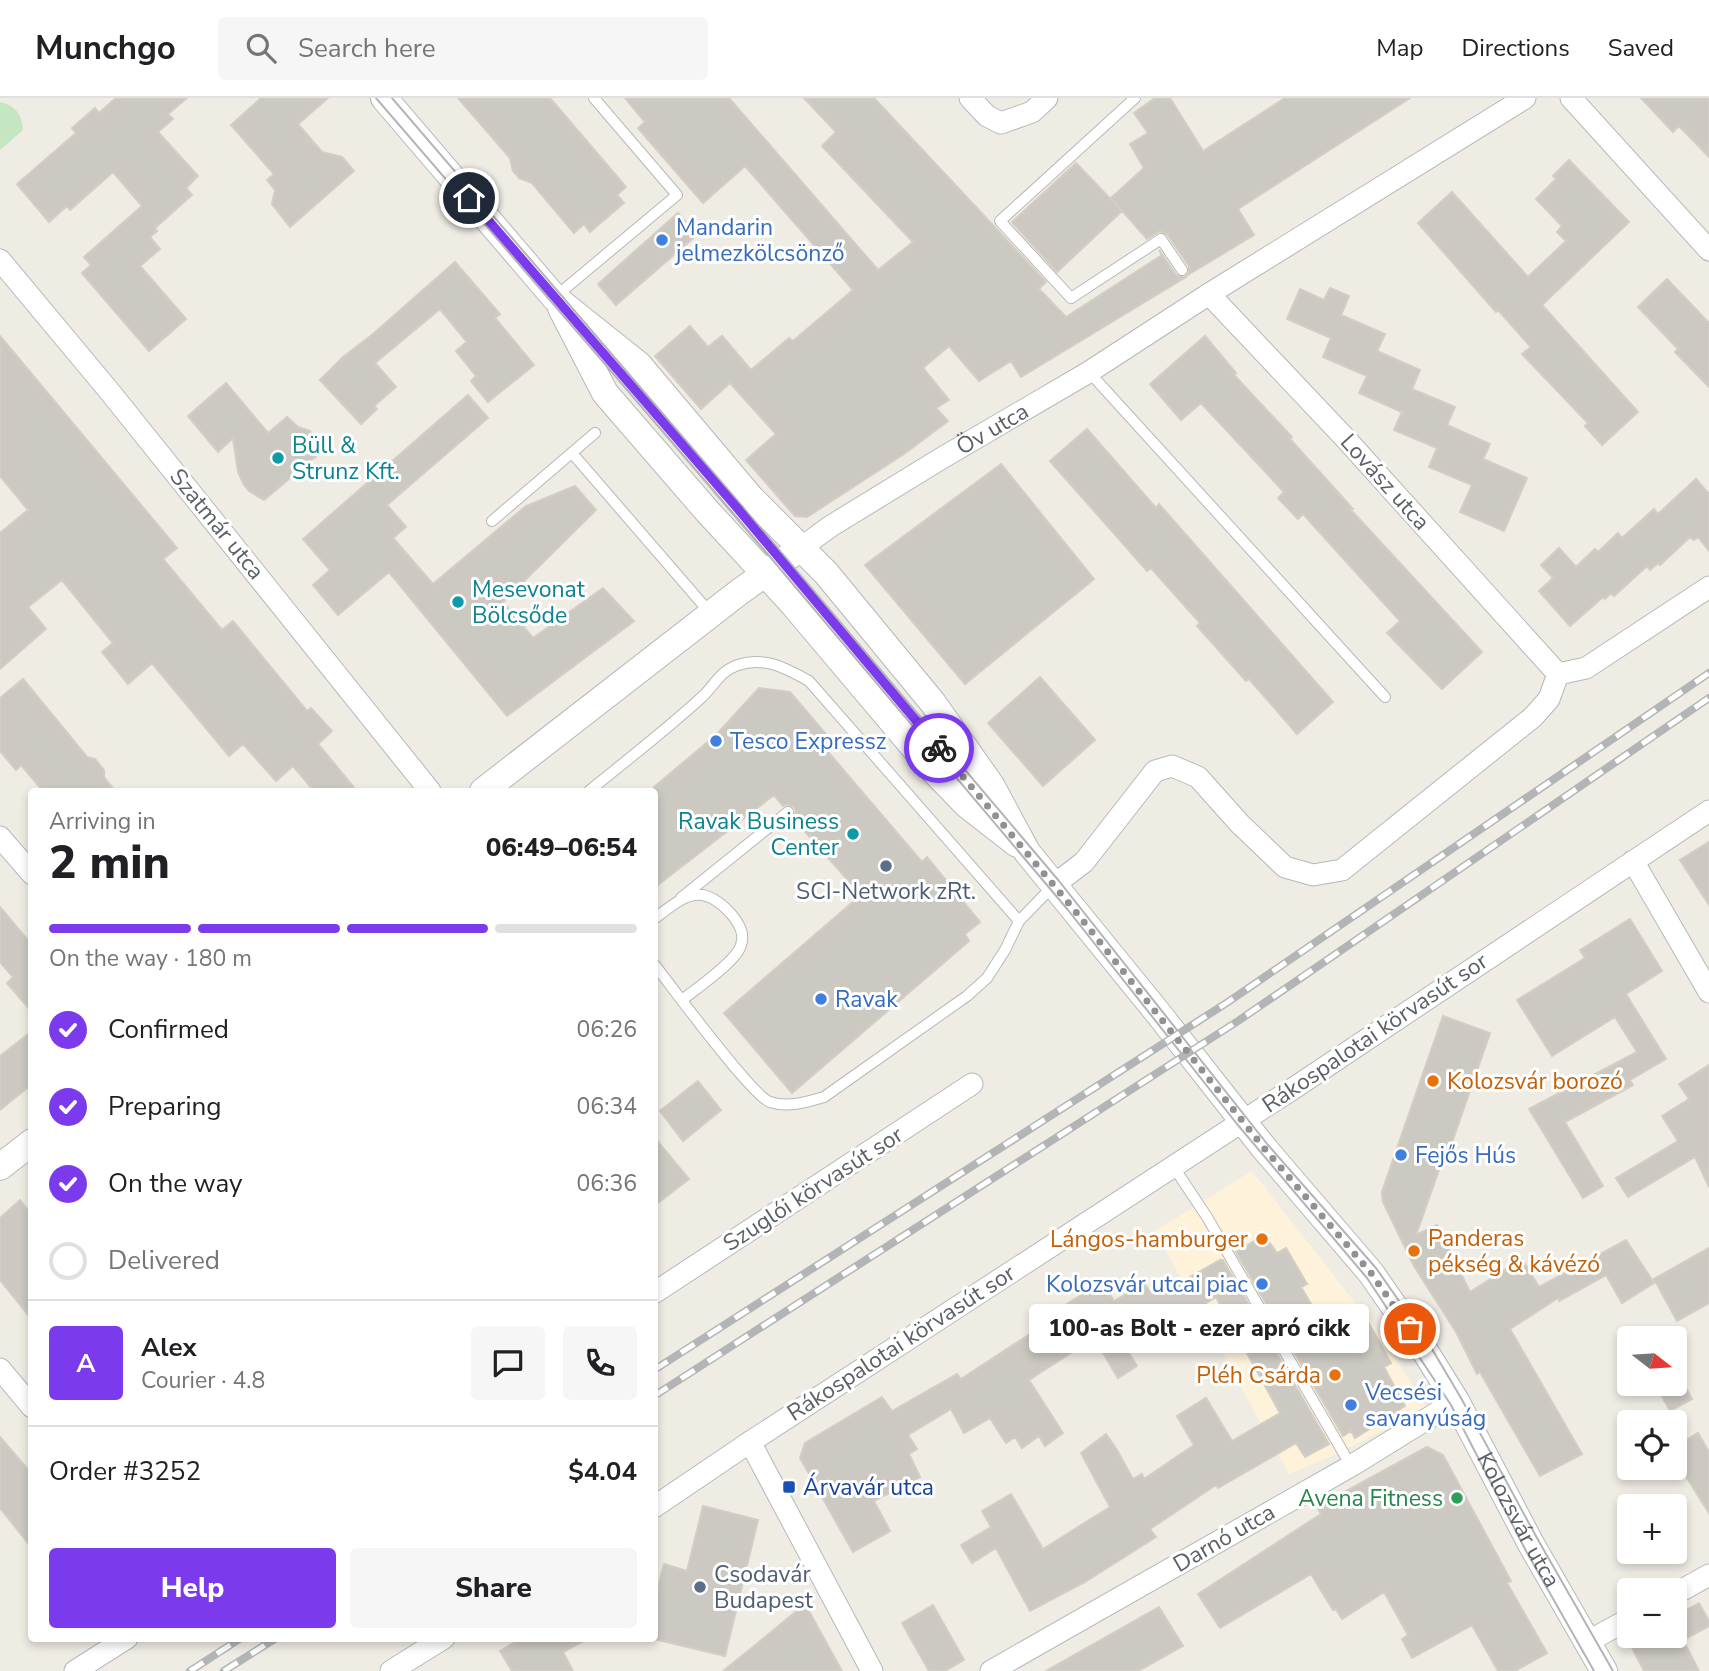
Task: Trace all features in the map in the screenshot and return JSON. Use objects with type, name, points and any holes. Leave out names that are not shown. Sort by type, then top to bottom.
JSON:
[{"type":"street","points":[[384,98],[555,298],[639,365],[751,498],[826,573],[956,733],[990,785],[1027,852]]},
{"type":"street","points":[[970,98],[986,116],[1000,123],[1032,112],[1047,98]]},
{"type":"street","name":"Öv utca","points":[[496,784],[711,614],[831,526],[1089,372],[1209,294],[1525,98]]},
{"type":"street","points":[[1571,98],[1709,250]]},
{"type":"street","name":"Szatmár utca","points":[[0,260],[110,392],[428,788]]},
{"type":"street","name":"Lovász utca","points":[[1209,294],[1345,438],[1558,674]]},
{"type":"street","points":[[555,298],[605,393],[773,568],[933,770],[967,805],[1027,852]]},
{"type":"street","points":[[1054,885],[1084,862],[1154,771],[1172,766],[1198,777],[1240,824],[1285,867],[1313,875],[1342,870],[1533,717],[1549,699],[1558,674],[1586,668],[1709,587]]},
{"type":"street","name":"Rákospalotai körvasút sor","points":[[658,1504],[1709,811]]},
{"type":"street","points":[[0,836],[28,869]]},
{"type":"street","name":"Kolozsvár utca","points":[[1027,852],[1242,1121],[1371,1273],[1456,1401],[1531,1544],[1591,1640],[1604,1671]]},
{"type":"street","points":[[1633,861],[1709,992]]},
{"type":"street","name":"Szuglói körvasút sor","points":[[658,1290],[972,1084]]},
{"type":"street","points":[[0,1167],[28,1145]]},
{"type":"street","points":[[0,1369],[28,1402]]},
{"type":"street","name":"Darnó utca","points":[[990,1671],[1351,1466],[1456,1401]]},
{"type":"street","points":[[750,1442],[872,1671]]},
{"type":"street","points":[[1687,1587],[1709,1575]]},
{"type":"street","points":[[1591,1640],[1617,1626]]},
{"type":"street","points":[[75,1671],[121,1642]]},
{"type":"street","points":[[391,1671],[438,1642]]},
{"type":"lane","points":[[555,298],[677,195],[594,98]]},
{"type":"lane","points":[[1135,98],[1000,221],[1072,298],[1161,239],[1182,270]]},
{"type":"lane","points":[[1089,372],[1385,697]]},
{"type":"lane","points":[[492,521],[595,433]]},
{"type":"lane","points":[[572,453],[711,614]]},
{"type":"lane","points":[[593,788],[704,695],[720,674],[738,665],[761,661],[785,667],[809,681],[1020,921]]},
{"type":"lane","points":[[658,916],[788,811]]},
{"type":"lane","points":[[658,969],[750,1084],[769,1102],[796,1105],[824,1097],[967,996],[987,978],[1020,921],[1054,885]]},
{"type":"lane","points":[[681,898],[701,895],[719,900],[741,926],[741,946],[730,961],[682,1000]]},
{"type":"lane","points":[[1173,1166],[1207,1217],[1351,1466]]},
{"type":"shaded area","name":"Kolozsvár utcai piac","points":[[1252,1171],[1382,1337],[1427,1408],[1339,1453],[1289,1474],[1155,1231]]},
{"type":"green space","points":[[0,102],[17,111],[23,130],[0,150]]},
{"type":"building","points":[[116,98],[187,98],[168,114],[173,119],[158,132],[198,176],[186,188],[192,195],[155,228],[157,231],[150,237],[160,249],[140,266],[186,319],[149,351],[82,273],[91,265],[84,257],[142,206],[113,172],[70,210],[67,206],[49,222],[17,184],[76,133],[72,128],[95,108],[99,113]]},
{"type":"building","points":[[261,98],[328,98],[298,124],[322,152],[342,157],[354,171],[290,227],[272,204],[275,190],[267,180],[274,174],[231,125]]},
{"type":"building","points":[[458,98],[550,98],[626,187],[617,195],[624,203],[590,232],[584,224],[574,233],[532,183],[519,178],[513,171],[510,158]]},
{"type":"building","points":[[625,98],[729,98],[878,270],[913,242],[822,146],[836,132],[804,98],[874,98],[1046,282],[1039,289],[1066,317],[1162,255],[1159,250],[1176,275],[1186,277],[1021,377],[1011,361],[979,381],[949,346],[923,368],[949,400],[936,408],[948,421],[904,454],[807,517],[795,516],[746,460],[776,434],[730,383],[701,409],[655,356],[690,326],[708,347],[722,336],[751,370],[789,338],[793,341],[853,290],[745,166],[703,203],[638,128],[645,122]]},
{"type":"building","points":[[1155,98],[1170,98],[1203,151],[1285,98],[1410,98],[1238,209],[1254,235],[1186,276],[1189,266],[1167,234],[1160,231],[1147,239],[1111,198],[1144,168],[1130,144],[1148,133],[1134,113]]},
{"type":"building","points":[[1641,98],[1709,98],[1709,157],[1679,126],[1673,132]]},
{"type":"building","points":[[1569,160],[1629,222],[1542,305],[1638,412],[1602,445],[1585,426],[1588,423],[1522,354],[1531,347],[1498,310],[1496,312],[1418,223],[1452,192],[1528,277],[1566,241],[1557,232],[1562,226],[1536,199],[1556,179],[1553,176]]},
{"type":"building","points":[[1076,163],[1122,211],[1057,272],[1012,222]]},
{"type":"building","points":[[678,213],[697,235],[616,305],[598,284]]},
{"type":"building","points":[[455,262],[500,314],[495,318],[534,365],[488,402],[471,381],[476,376],[456,351],[467,342],[440,309],[375,363],[396,387],[374,406],[377,409],[361,424],[320,380],[343,357]]},
{"type":"building","points":[[1667,279],[1709,323],[1709,387],[1675,352],[1678,349],[1638,307]]},
{"type":"building","points":[[1330,288],[1349,296],[1341,315],[1385,334],[1377,351],[1420,370],[1412,389],[1455,407],[1447,425],[1490,444],[1483,459],[1527,478],[1504,531],[1460,512],[1472,485],[1429,467],[1437,448],[1394,430],[1402,412],[1359,393],[1367,376],[1323,357],[1331,338],[1287,319],[1300,289],[1324,300]]},
{"type":"building","points":[[0,336],[177,548],[163,559],[222,630],[233,621],[307,711],[311,708],[332,731],[318,744],[355,788],[311,788],[293,766],[276,781],[243,744],[229,756],[152,663],[128,684],[102,652],[113,643],[62,580],[28,607],[46,629],[0,669],[0,533],[28,510],[0,476]]},
{"type":"building","points":[[1205,336],[1236,373],[1234,375],[1292,437],[1290,439],[1353,509],[1351,510],[1482,652],[1442,689],[1387,633],[1400,621],[1303,514],[1298,519],[1278,498],[1284,492],[1201,403],[1181,420],[1150,384]]},
{"type":"building","points":[[226,383],[268,433],[287,417],[298,427],[310,431],[312,442],[321,452],[264,500],[244,485],[238,472],[233,438],[218,452],[188,416]]},
{"type":"building","name":"Mesevonat Bölcsőde","points":[[468,395],[488,418],[387,505],[406,527],[393,538],[433,584],[526,506],[575,486],[596,510],[503,602],[533,638],[603,588],[634,621],[507,716],[389,572],[338,615],[313,585],[330,570],[303,539]]},
{"type":"building","points":[[1087,429],[1156,508],[1159,504],[1333,702],[1297,734],[1249,679],[1246,681],[1197,626],[1200,623],[1151,568],[1147,571],[1050,461]]},
{"type":"building","points":[[1001,464],[1094,579],[965,684],[865,565]]},
{"type":"building","points":[[1696,479],[1709,494],[1709,551],[1698,537],[1694,540],[1690,537],[1660,565],[1658,563],[1650,570],[1647,566],[1614,596],[1611,593],[1605,599],[1603,597],[1570,626],[1539,591],[1553,578],[1541,565],[1559,548],[1576,567],[1595,549],[1598,552],[1618,533],[1622,538],[1654,509],[1658,514]]},
{"type":"building","points":[[1040,677],[1095,740],[1043,786],[988,723]]},
{"type":"building","points":[[23,679],[87,757],[95,759],[113,788],[40,788],[21,765],[16,770],[0,751],[0,698]]},
{"type":"building","name":"Ravak Business Center","points":[[759,688],[790,692],[830,739],[823,746],[922,862],[927,857],[980,922],[965,934],[969,941],[792,1093],[724,1013],[861,895],[793,818],[796,811],[794,807],[787,804],[783,806],[774,795],[658,885],[658,788],[654,787],[716,735]]},
{"type":"building","points":[[1709,842],[1709,905],[1680,860]]},
{"type":"building","points":[[0,907],[28,940],[28,1007],[7,983],[13,977],[0,962]]},
{"type":"building","points":[[1630,919],[1662,971],[1626,994],[1666,1059],[1630,1080],[1633,1085],[1565,1122],[1603,1186],[1583,1198],[1529,1109],[1637,1052],[1615,1017],[1552,1056],[1517,1000],[1585,958],[1580,950]]},
{"type":"building","points":[[1443,1016],[1490,1033],[1448,1154],[1445,1153],[1416,1235],[1437,1225],[1470,1292],[1522,1259],[1539,1287],[1626,1240],[1654,1283],[1622,1303],[1606,1275],[1559,1301],[1558,1298],[1510,1329],[1582,1454],[1540,1476],[1414,1266],[1383,1202],[1382,1192]]},
{"type":"building","points":[[28,1034],[28,1087],[0,1110],[0,1056]]},
{"type":"building","points":[[1709,1065],[1709,1187],[1695,1157],[1628,1197],[1616,1178],[1678,1141],[1662,1116],[1689,1099],[1679,1084]]},
{"type":"building","points":[[698,1081],[721,1110],[683,1141],[660,1111]]},
{"type":"building","points":[[658,1142],[689,1179],[658,1203]]},
{"type":"building","points":[[20,1200],[28,1210],[28,1315],[0,1280],[0,1218]]},
{"type":"building","points":[[1264,1235],[1277,1253],[1286,1248],[1307,1284],[1301,1287],[1331,1338],[1366,1318],[1391,1363],[1384,1367],[1405,1406],[1355,1438],[1351,1431],[1343,1436],[1236,1252]]},
{"type":"building","points":[[1709,1248],[1709,1303],[1677,1321],[1654,1279]]},
{"type":"building","points":[[1223,1260],[1329,1444],[1305,1457],[1296,1443],[1218,1488],[1216,1485],[1150,1529],[1156,1537],[1085,1582],[1030,1611],[996,1548],[972,1563],[961,1545],[991,1527],[982,1511],[1011,1494],[1043,1549],[1110,1507],[1081,1453],[1106,1434],[1133,1479],[1142,1474],[1144,1479],[1194,1445],[1177,1416],[1206,1398],[1232,1441],[1280,1413],[1216,1297],[1169,1326],[1164,1317],[1122,1342],[1137,1366],[1118,1378],[1094,1338],[1029,1380],[1063,1433],[1045,1446],[1039,1436],[1022,1448],[1015,1437],[1006,1443],[990,1418],[964,1433],[951,1409],[908,1435],[917,1449],[909,1454],[920,1477],[874,1501],[890,1531],[853,1552],[800,1458],[805,1443],[882,1397],[892,1411],[957,1374],[961,1379],[1033,1332],[1030,1327],[1102,1282],[1114,1301],[1144,1283],[1152,1295]]},
{"type":"building","points":[[1687,1390],[1692,1399],[1669,1410],[1662,1396],[1687,1396]]},
{"type":"building","points":[[1698,1433],[1709,1452],[1709,1513],[1687,1478],[1687,1440]]},
{"type":"building","points":[[0,1437],[28,1469],[28,1543],[0,1508]]},
{"type":"building","points":[[1427,1447],[1443,1455],[1511,1581],[1507,1583],[1547,1653],[1515,1671],[1498,1671],[1472,1625],[1412,1658],[1402,1639],[1408,1635],[1384,1592],[1342,1619],[1336,1609],[1333,1610],[1311,1574],[1220,1628],[1198,1594],[1321,1514],[1317,1507]]},
{"type":"building","name":"Csodavár Budapest","points":[[703,1506],[758,1520],[725,1656],[658,1640],[658,1587],[664,1564],[687,1571]]},
{"type":"building","points":[[1699,1603],[1709,1626],[1687,1638],[1687,1610]]},
{"type":"building","points":[[805,1604],[842,1671],[723,1671],[753,1647]]},
{"type":"building","points":[[933,1605],[964,1660],[945,1671],[929,1671],[902,1623]]},
{"type":"building","points":[[1159,1607],[1183,1646],[1138,1671],[1046,1671]]},
{"type":"building","points":[[515,1642],[582,1642],[563,1652],[573,1671],[512,1671],[500,1651]]},
{"type":"building","points":[[1632,1648],[1687,1648],[1699,1671],[1644,1671]]},
{"type":"tram line","points":[[376,98],[733,513],[1068,910],[1237,1124],[1367,1278],[1451,1405],[1526,1551],[1594,1671]]},
{"type":"tram line","points":[[392,98],[1059,881],[1268,1145],[1376,1268],[1429,1344],[1461,1398],[1613,1671]]},
{"type":"railway","points":[[658,1367],[1228,1002],[1709,673]]},
{"type":"railway","points":[[658,1393],[1238,1021],[1709,698]]},
{"type":"railway","points":[[190,1671],[235,1642]]},
{"type":"railway","points":[[224,1671],[270,1642]]},
{"type":"way so far","points":[[939,748],[1072,907],[1264,1148],[1371,1273],[1410,1329]]},
{"type":"place","name":"Mandarin jelmezkölcsönző","points":[[662,240]]},
{"type":"place","name":"Büll & Strunz Kft.","points":[[278,458]]},
{"type":"place","name":"Mesevonat Bölcsőde","points":[[458,602]]},
{"type":"place","name":"Tesco Expressz","points":[[716,741]]},
{"type":"place","name":"Ravak Business Center","points":[[853,834]]},
{"type":"place","name":"SCI-Network zRt.","points":[[886,866]]},
{"type":"place","name":"Ravak","points":[[821,999]]},
{"type":"place","name":"Kolozsvár borozó","points":[[1433,1081]]},
{"type":"place","name":"Fejős Hús","points":[[1401,1155]]},
{"type":"place","name":"Lángos-hamburger","points":[[1262,1239]]},
{"type":"place","name":"Panderas pékség & kávézó","points":[[1414,1251]]},
{"type":"place","name":"Kolozsvár utcai piac","points":[[1262,1284]]},
{"type":"place","name":"100-as Bolt - ezer apró cikk","points":[[1410,1329]]},
{"type":"place","name":"Pléh Csárda","points":[[1335,1375]]},
{"type":"place","name":"Vecsési savanyúság","points":[[1351,1405]]},
{"type":"place","name":"Árvavár utca","points":[[789,1487]]},
{"type":"place","name":"Avena Fitness","points":[[1457,1498]]},
{"type":"place","name":"Csodavár Budapest","points":[[700,1587]]},
{"type":"route","points":[[469,198],[738,509],[805,592],[939,748]]}]
